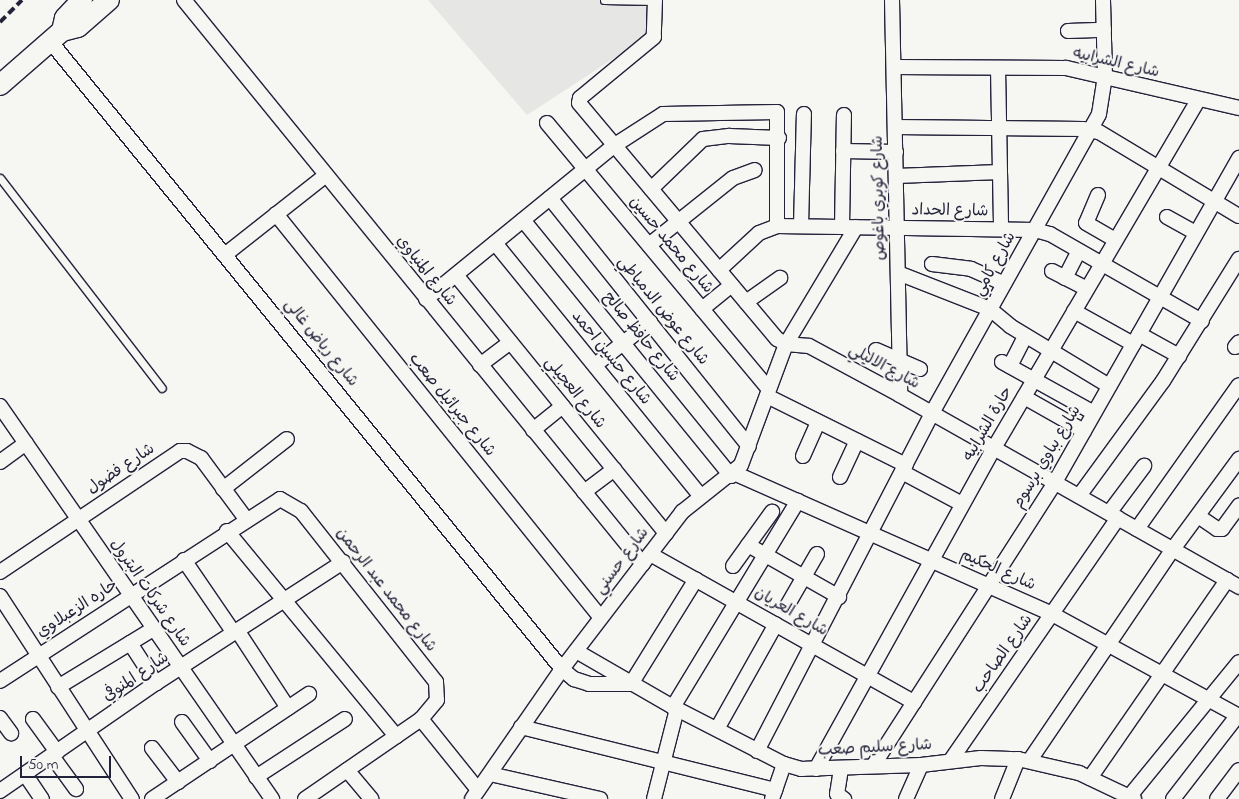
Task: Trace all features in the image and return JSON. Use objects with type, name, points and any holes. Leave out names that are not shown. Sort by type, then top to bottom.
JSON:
[{"type":"main road","points":[[0,86],[56,36],[66,18],[82,0]]},
{"type":"main road","points":[[56,36],[78,27],[109,0]]},
{"type":"street","name":"شارع المنياوي","points":[[184,0],[584,492],[646,559]]},
{"type":"street","points":[[654,0],[654,37],[580,98],[580,104],[777,339],[786,344]]},
{"type":"street","name":"شارع كوبري باغوص","points":[[892,0],[900,395]]},
{"type":"street","name":"شارع كامي","points":[[758,751],[872,534],[932,413],[1091,130],[1103,98],[1105,77],[1103,0]]},
{"type":"street","points":[[1068,31],[1104,30]]},
{"type":"street","name":"شارع رياض غالي","points":[[56,36],[226,254],[562,669]]},
{"type":"street","name":"شارع الشرابيه","points":[[894,67],[1066,68],[1239,108]]},
{"type":"street","points":[[998,68],[1001,229]]},
{"type":"street","name":"حارة الشرابيه","points":[[816,769],[962,504],[1198,100]]},
{"type":"street","points":[[426,299],[615,145],[663,114],[777,112],[779,138],[777,226]]},
{"type":"street","points":[[801,226],[804,114]]},
{"type":"street","points":[[842,227],[844,115]]},
{"type":"street","name":"شارع محمد حسين","points":[[547,123],[702,309],[768,393]]},
{"type":"street","points":[[895,127],[1091,130],[1114,139],[1239,216]]},
{"type":"street","points":[[651,189],[703,140],[729,136],[779,138]]},
{"type":"street","points":[[843,151],[896,152]]},
{"type":"street","name":"شارع بباوي برسوم","points":[[873,766],[1055,482],[1239,158]]},
{"type":"street","points":[[649,245],[733,178],[755,170]]},
{"type":"street","points":[[896,176],[1000,172]]},
{"type":"street","points":[[226,254],[326,175]]},
{"type":"street","points":[[1098,195],[1086,223],[1116,240]]},
{"type":"street","name":"شارع عوض الدمياطي","points":[[550,198],[749,446]]},
{"type":"street","name":"شارع جبرائيل صعب","points":[[276,214],[601,618]]},
{"type":"street","points":[[1167,218],[1196,233]]},
{"type":"street","name":"شارع حافظ صالح","points":[[523,220],[732,475]]},
{"type":"street","name":"شارع الحداد","points":[[719,270],[759,233],[777,226],[1035,230],[1079,251],[1202,321]]},
{"type":"street","name":"شارع حسني","points":[[473,796],[562,669],[682,512],[700,495],[732,475],[749,446],[786,344],[856,227]]},
{"type":"street","name":"شارع حسين احمد","points":[[495,243],[700,495]]},
{"type":"street","points":[[1079,251],[1058,274],[1087,289]]},
{"type":"street","points":[[1079,496],[1179,356],[1239,259]]},
{"type":"street","points":[[932,264],[971,269],[1004,284]]},
{"type":"street","points":[[898,273],[990,309],[1025,336],[1109,386]]},
{"type":"street","name":"شارع العجيلي","points":[[456,275],[666,533]]},
{"type":"street","points":[[746,302],[780,278]]},
{"type":"street","points":[[702,309],[732,285]]},
{"type":"street","points":[[1074,311],[1179,356]]},
{"type":"street","points":[[595,365],[650,322]]},
{"type":"street","points":[[1025,336],[1006,364],[1094,413]]},
{"type":"street","points":[[480,365],[510,342]]},
{"type":"street","name":"شارع الاليلي","points":[[786,344],[809,346],[900,395],[1173,549],[1234,581]]},
{"type":"street","points":[[876,350],[920,369]]},
{"type":"street","points":[[1137,529],[1239,385]]},
{"type":"street","points":[[768,393],[818,422],[857,441],[962,504]]},
{"type":"street","points":[[1024,396],[1084,431]]},
{"type":"street","name":"شارع شركات البترول","points":[[0,406],[272,799]]},
{"type":"street","points":[[533,430],[563,406]]},
{"type":"street","points":[[802,456],[818,422]]},
{"type":"street","points":[[223,489],[287,439]]},
{"type":"street","points":[[840,477],[857,441]]},
{"type":"street","points":[[0,462],[26,443]]},
{"type":"street","name":"شارع فضول","points":[[0,572],[180,451],[195,453],[246,519]]},
{"type":"street","points":[[1002,799],[1024,760],[1109,645],[1173,549],[1239,459]]},
{"type":"street","name":"شارع الصاحب","points":[[951,760],[1052,614],[1144,466]]},
{"type":"street","points":[[584,492],[614,469]]},
{"type":"street","name":"شارع الحكيم","points":[[732,475],[798,501],[1052,614],[1238,716]]},
{"type":"street","name":"شارع محمد عبد الرحمن","points":[[273,501],[285,500],[296,506],[343,562],[436,682],[437,700],[421,720],[305,799]]},
{"type":"street","name":"حاره الزعبلاوي","points":[[0,681],[273,501]]},
{"type":"street","points":[[654,799],[675,708],[798,501]]},
{"type":"street","points":[[1198,516],[1220,530],[1239,506]]},
{"type":"street","points":[[733,566],[772,512]]},
{"type":"street","points":[[227,531],[396,736]]},
{"type":"street","points":[[748,545],[839,597]]},
{"type":"street","points":[[787,606],[816,554]]},
{"type":"street","name":"شارع العريان","points":[[646,559],[696,579],[914,702]]},
{"type":"street","points":[[184,560],[288,708]]},
{"type":"street","name":"شارع المنوفي","points":[[0,792],[156,683],[343,562]]},
{"type":"street","points":[[631,684],[696,579]]},
{"type":"street","points":[[1090,778],[1163,674],[1234,581]]},
{"type":"street","points":[[0,596],[86,732],[132,799]]},
{"type":"street","points":[[717,729],[776,624]]},
{"type":"street","points":[[58,687],[153,629]]},
{"type":"street","points":[[130,643],[156,683]]},
{"type":"street","name":"شارع سليم صعب","points":[[576,651],[675,708],[784,764],[816,769],[841,769],[921,765],[951,760],[1024,760],[1090,778],[1131,798]]},
{"type":"street","points":[[1131,798],[1239,662]]},
{"type":"street","name":"شارع سليم صعب","points":[[562,669],[574,679],[589,684],[631,684]]},
{"type":"street","points":[[152,799],[309,694]]},
{"type":"street","points":[[1173,799],[1238,716]]},
{"type":"street","points":[[0,718],[11,733]]},
{"type":"street","points":[[256,778],[345,718]]},
{"type":"street","points":[[34,719],[76,789]]},
{"type":"street","points":[[421,720],[473,796]]},
{"type":"street","points":[[182,722],[210,761]]},
{"type":"street","points":[[521,727],[663,762],[773,794],[784,764]]},
{"type":"street","points":[[152,748],[178,782]]},
{"type":"street","points":[[906,799],[921,765]]},
{"type":"street","points":[[841,769],[837,794],[844,799]]},
{"type":"street","points":[[347,770],[371,799]]},
{"type":"street","points":[[1217,799],[1239,770]]},
{"type":"street","points":[[25,774],[42,799]]},
{"type":"street","points":[[490,774],[600,799]]},
{"type":"street","points":[[0,792],[4,799]]},
{"type":"lane","points":[[604,0],[654,0]]},
{"type":"lane","points":[[0,178],[162,388]]},
{"type":"shaded area","points":[[428,0],[649,0],[651,34],[527,115]]},
{"type":"railway","points":[[0,22],[22,0]]}]
